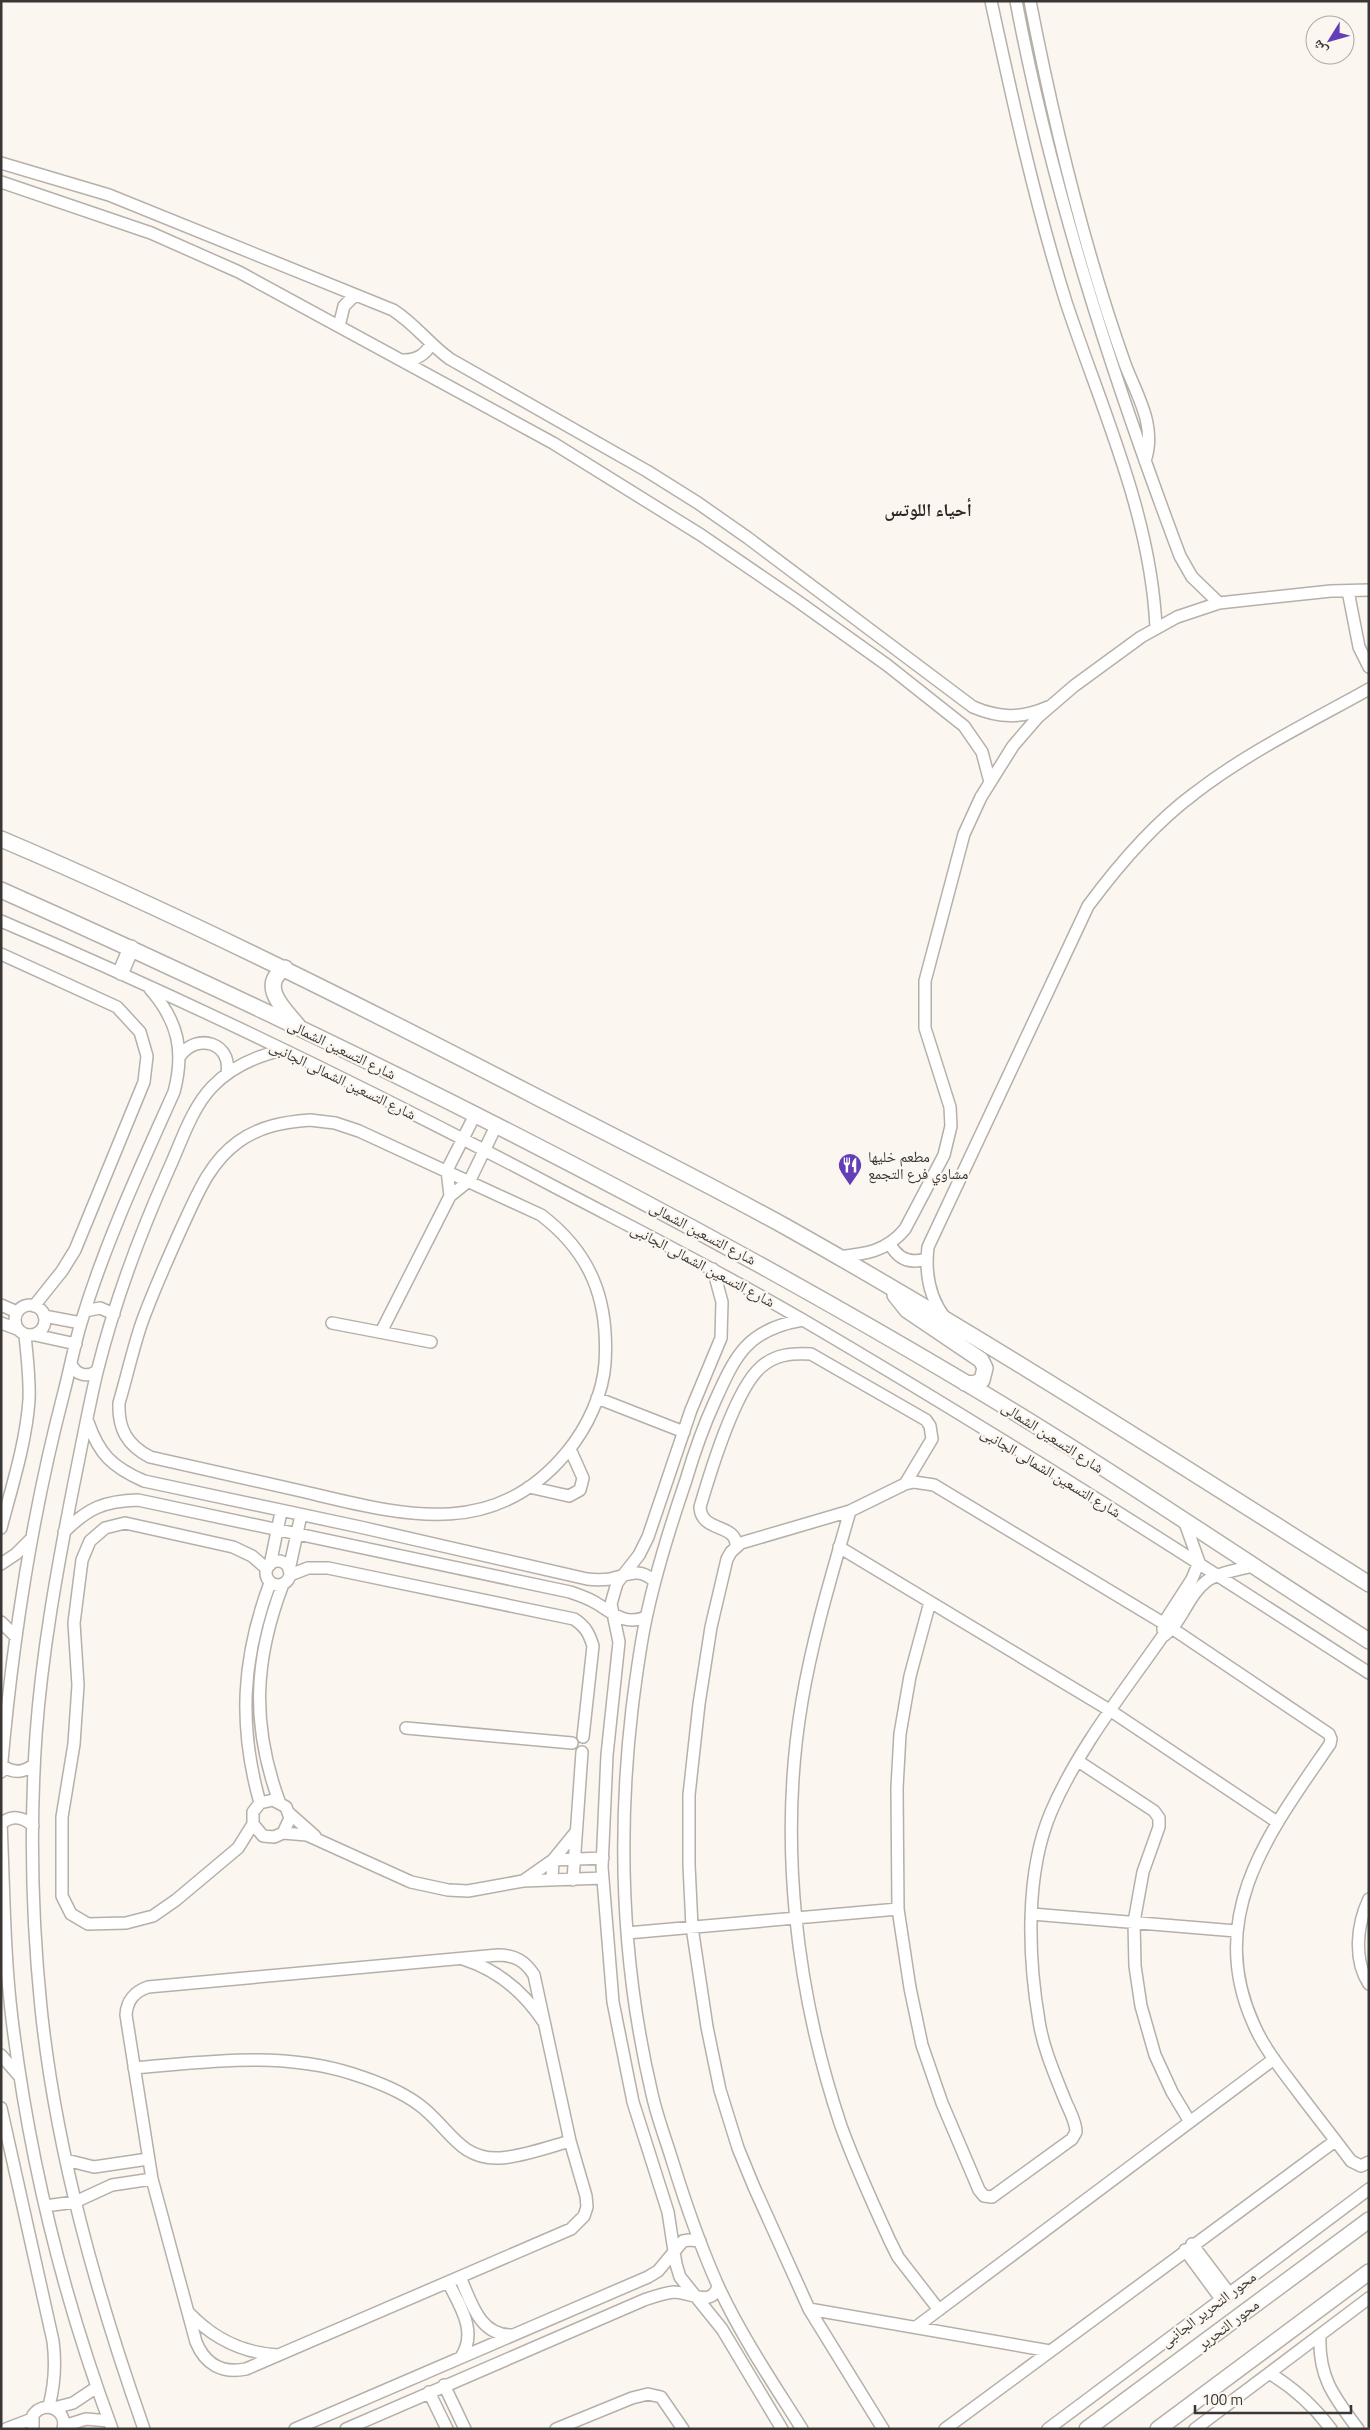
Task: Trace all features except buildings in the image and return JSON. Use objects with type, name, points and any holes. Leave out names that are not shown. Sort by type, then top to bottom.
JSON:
[{"type":"main road","points":[[1,839],[83,874],[284,968],[624,1142],[787,1228],[1054,1385],[1369,1584]]},
{"type":"main road","name":"شارع التسعين الشمالى","points":[[1,890],[131,948],[476,1113],[754,1261],[966,1383],[1369,1641]]},
{"type":"main road","points":[[121,972],[131,948]]},
{"type":"main road","points":[[284,968],[278,973],[272,988],[279,1003],[300,1029]]},
{"type":"main road","points":[[892,1290],[898,1302],[907,1310],[981,1360],[985,1368],[982,1380],[974,1384],[966,1383]]},
{"type":"main road","name":"محور التحرير","points":[[1087,2429],[1369,2220]]},
{"type":"main road","points":[[1158,2429],[1369,2272]]},
{"type":"street","points":[[991,1],[1047,237],[1081,345],[1117,447],[1145,541],[1153,582],[1156,628]]},
{"type":"street","points":[[1016,1],[1039,109],[1082,270],[1116,380],[1180,556],[1192,577],[1219,603]]},
{"type":"street","points":[[1030,1],[1050,100],[1087,243],[1125,362],[1149,426],[1150,444],[1145,461]]},
{"type":"street","points":[[1,163],[110,195],[354,296],[380,304],[398,314],[415,325],[431,344],[460,366],[647,470],[698,503],[748,538],[973,707],[987,713],[1010,716],[1033,714],[1048,707],[1156,628],[1186,613],[1219,603],[1369,590]]},
{"type":"street","points":[[1,182],[151,234],[239,272],[554,443],[701,535],[834,627],[964,726],[982,752],[990,782]]},
{"type":"street","points":[[338,326],[344,306],[354,296]]},
{"type":"street","points":[[404,360],[411,360],[424,355],[431,344]]},
{"type":"street","points":[[1348,591],[1358,641],[1369,666]]},
{"type":"street","points":[[949,1323],[932,1293],[926,1259],[928,1247],[934,1230],[1088,906],[1106,881],[1136,846],[1164,819],[1218,775],[1369,690]]},
{"type":"street","points":[[837,1257],[872,1253],[890,1244],[905,1228],[944,1155],[950,1136],[950,1107],[925,1028],[925,981],[964,834],[990,782],[1013,746],[1048,707]]},
{"type":"street","name":"شارع التسعين الشمالى الجانبى","points":[[1,921],[121,972],[283,1050],[463,1139],[713,1269],[802,1320],[1199,1562],[1369,1673]]},
{"type":"street","points":[[1,954],[117,1007],[140,1032],[147,1056],[144,1082],[75,1250],[62,1271],[34,1306]]},
{"type":"street","points":[[1,1772],[16,1637],[30,1540],[48,1455],[81,1323],[124,1202],[174,1092],[180,1056],[176,1029],[164,1004],[146,984]]},
{"type":"street","points":[[180,1056],[192,1045],[208,1043],[222,1051],[226,1058],[227,1073]]},
{"type":"street","points":[[144,2429],[102,2303],[75,2202],[41,2011],[37,1965],[33,1826],[34,1764],[41,1687],[53,1586],[97,1371],[114,1314],[150,1212],[200,1103],[212,1087],[227,1073],[250,1060],[283,1050]]},
{"type":"street","points":[[450,1196],[447,1170],[476,1113]]},
{"type":"street","points":[[310,1120],[335,1123],[359,1131],[470,1180],[541,1214],[562,1231],[580,1254],[594,1281],[604,1319],[606,1339],[604,1369],[597,1398],[589,1418],[570,1449],[551,1470],[528,1487],[499,1503],[451,1514],[404,1514],[150,1457],[138,1451],[128,1442],[121,1430],[118,1416],[119,1403],[142,1323],[165,1264],[205,1178],[220,1158],[232,1147],[261,1129],[285,1122],[310,1120]]},
{"type":"street","points":[[381,1332],[450,1196],[470,1180],[497,1124]]},
{"type":"street","points":[[890,1244],[898,1256],[905,1260],[919,1261],[926,1259]]},
{"type":"street","points":[[713,1269],[722,1302],[723,1320],[715,1355],[684,1432],[648,1537],[639,1555],[623,1575],[613,1593],[613,1615],[619,1633],[619,1642],[607,1755],[603,1878],[613,2002],[621,2046],[633,2102],[672,2227],[676,2264],[680,2277],[688,2288],[699,2297],[722,2329],[782,2429]]},
{"type":"street","points":[[1,1305],[17,1312]]},
{"type":"street","points":[[1,1528],[19,1459],[29,1402],[26,1333],[14,1320],[17,1312],[25,1306],[34,1306],[44,1316],[81,1323]]},
{"type":"street","points":[[85,1312],[100,1308],[114,1314]]},
{"type":"street","points":[[26,1333],[42,1330],[44,1316]]},
{"type":"street","points":[[802,1320],[771,1328],[756,1337],[732,1362],[699,1438],[654,1581],[646,1616],[626,1759],[623,1874],[634,2000],[653,2097],[700,2242],[718,2286],[752,2349],[802,2429]]},
{"type":"street","points":[[1,1323],[26,1333],[76,1344]]},
{"type":"street","points":[[332,1323],[431,1342]]},
{"type":"street","points":[[736,1546],[736,1539],[731,1534],[706,1522],[700,1512],[700,1507],[720,1442],[748,1381],[760,1367],[775,1357],[793,1353],[811,1354],[926,1420],[930,1426],[932,1439],[905,1484]]},
{"type":"street","points":[[715,1355],[732,1362]]},
{"type":"street","points":[[71,1364],[73,1369],[82,1375],[93,1374],[97,1371]]},
{"type":"street","points":[[597,1398],[684,1432]]},
{"type":"street","points":[[87,1420],[94,1441],[107,1459],[124,1472],[144,1481],[281,1512],[360,1526],[587,1579],[599,1580],[636,1572],[649,1576],[654,1581]]},
{"type":"street","points":[[528,1487],[569,1496],[580,1490],[583,1478],[570,1449]]},
{"type":"street","points":[[883,2429],[809,2309],[754,2187],[738,2148],[720,2090],[707,2027],[692,1927],[689,1865],[689,1795],[698,1704],[711,1627],[725,1569],[731,1552],[736,1546],[746,1541],[818,1522],[850,1511],[905,1484],[914,1482],[934,1485],[1168,1627],[1331,1736],[1330,1744],[1277,1822],[1250,1873],[1236,1931],[1237,1962],[1242,1993],[1254,2026],[1274,2059],[1354,2164],[1361,2166],[1369,2162]]},
{"type":"street","points":[[64,1532],[79,1517],[97,1506],[124,1500],[138,1500],[570,1592],[593,1601],[613,1615],[626,1620],[632,1621],[646,1616]]},
{"type":"street","points":[[334,1521],[338,1500]]},
{"type":"street","points":[[360,1526],[364,1505]]},
{"type":"street","points":[[850,1511],[817,1623],[798,1730],[792,1848],[796,1918],[806,1993],[817,2043],[842,2128],[898,2257],[939,2310]]},
{"type":"street","points":[[281,1512],[266,1576],[270,1583],[278,1585],[288,1576],[308,1568],[328,1568],[574,1619],[583,1626],[590,1635],[593,1646],[583,1737],[587,1745],[582,1752],[573,1880]]},
{"type":"street","points":[[300,1515],[288,1576],[264,1647],[259,1691],[262,1744],[279,1802],[318,1839]]},
{"type":"street","points":[[268,1567],[252,1556],[233,1547],[125,1523],[115,1524],[97,1534],[85,1550],[74,1623],[78,1685],[74,1744],[62,1817],[62,1896],[71,1914],[83,1922],[98,1925],[126,1923],[153,1916],[176,1900],[238,1848],[253,1824],[253,1812],[260,1803],[273,1800],[279,1802]]},
{"type":"street","points":[[930,1602],[910,1676],[900,1734],[897,1788],[898,1909],[910,1988],[922,2045],[949,2120],[979,2190],[988,2197],[995,2196],[1072,2139],[1076,2132],[1052,2066],[1039,2023],[1033,1982],[1032,1914],[1036,1865],[1051,1813],[1078,1760],[1162,1637],[1192,1579],[1199,1562],[1185,1523]]},
{"type":"street","points":[[1,1564],[16,1554],[30,1540]]},
{"type":"street","points":[[839,1547],[1111,1711],[1277,1822]]},
{"type":"street","points":[[268,1567],[281,1562],[288,1576]]},
{"type":"street","points":[[1168,1627],[1200,1587],[1218,1575],[1252,1566]]},
{"type":"street","points":[[260,1803],[248,1750],[245,1700],[253,1636],[270,1583]]},
{"type":"street","points":[[1,1622],[16,1637]]},
{"type":"street","points":[[406,1728],[572,1742]]},
{"type":"street","points":[[572,1742],[575,1738],[583,1737]]},
{"type":"street","points":[[572,1742],[573,1749],[582,1752]]},
{"type":"street","points":[[1078,1760],[1154,1811],[1158,1818],[1159,1827],[1143,1872],[1134,1922],[1136,1966],[1141,2006],[1155,2055],[1172,2092],[1190,2122]]},
{"type":"street","points":[[2,1765],[16,1772],[26,1770],[34,1764]]},
{"type":"street","points":[[283,1833],[289,1824],[289,1813]]},
{"type":"street","points":[[33,1826],[26,1820],[17,1818],[8,1819],[1,1824],[6,1960],[12,2019],[45,2206],[74,2317],[111,2425]]},
{"type":"street","points":[[253,1824],[259,1833],[268,1837]]},
{"type":"street","points":[[238,1848],[283,1833],[318,1839],[393,1874],[429,1887],[468,1891],[523,1881],[603,1878]]},
{"type":"street","points":[[523,1881],[553,1860],[575,1833]]},
{"type":"street","points":[[553,1860],[603,1858]]},
{"type":"street","points":[[552,1880],[553,1860]]},
{"type":"street","points":[[1369,1899],[1359,1927],[1358,1945],[1361,1964],[1369,1984]]},
{"type":"street","points":[[627,1933],[898,1909]]},
{"type":"street","points":[[1032,1914],[1236,1931]]},
{"type":"street","points":[[509,1955],[520,1959],[534,1975],[546,2026],[570,2141],[587,2207],[578,2223],[570,2229],[246,2370],[235,2372],[215,2366],[200,2351],[148,2159],[126,2015],[127,2005],[131,1997],[139,1990],[148,1987],[509,1955]]},
{"type":"street","points":[[459,1958],[475,1963],[504,1978],[528,2000],[546,2026]]},
{"type":"street","points":[[1,1976],[6,1960]]},
{"type":"street","points":[[1,2056],[21,2078]]},
{"type":"street","points":[[134,2068],[237,2059],[265,2059],[307,2064],[352,2074],[397,2091],[418,2103],[465,2150],[476,2156],[502,2158],[570,2141]]},
{"type":"street","points":[[916,2327],[1274,2059]]},
{"type":"street","points":[[1,2108],[53,2341],[56,2364],[51,2407]]},
{"type":"street","points":[[945,2429],[1335,2141]]},
{"type":"street","points":[[66,2160],[94,2167],[148,2159]]},
{"type":"street","points":[[131,2162],[134,2181]]},
{"type":"street","points":[[45,2206],[75,2202],[101,2188],[152,2178]]},
{"type":"street","name":"محور التحرير الجانبى","points":[[1048,2429],[1369,2189]]},
{"type":"street","points":[[295,2429],[648,2277],[658,2271],[683,2241],[700,2242]]},
{"type":"street","points":[[1189,2247],[1225,2296]]},
{"type":"street","points":[[460,2277],[484,2324],[497,2334],[513,2335]]},
{"type":"street","points":[[448,2282],[463,2313],[468,2331],[467,2345],[461,2357]]},
{"type":"street","points":[[346,2429],[644,2300],[673,2292],[709,2298],[716,2292],[718,2286]]},
{"type":"street","points":[[1195,2429],[1369,2298]]},
{"type":"street","points":[[809,2309],[1050,2351]]},
{"type":"street","points":[[188,2312],[210,2333],[229,2344],[250,2352],[280,2355]]},
{"type":"street","points":[[1320,2335],[1322,2369],[1328,2386],[1358,2429]]},
{"type":"street","points":[[1268,2373],[1283,2381],[1309,2402],[1331,2429]]},
{"type":"street","points":[[444,2385],[465,2429]]},
{"type":"street","points":[[6,2429],[32,2424],[39,2409],[73,2403],[97,2387]]},
{"type":"street","points":[[429,2392],[447,2429]]},
{"type":"street","points":[[556,2429],[632,2398],[648,2394],[661,2397],[683,2429]]},
{"type":"street","points":[[51,2407],[62,2415],[63,2428],[86,2419],[111,2425]]},
{"type":"place","name":"مطعم خليها مشاوي فرع التجمع","points":[[850,1186]]},
{"type":"district","name":"أحياء اللوتس","points":[[928,509]]}]
